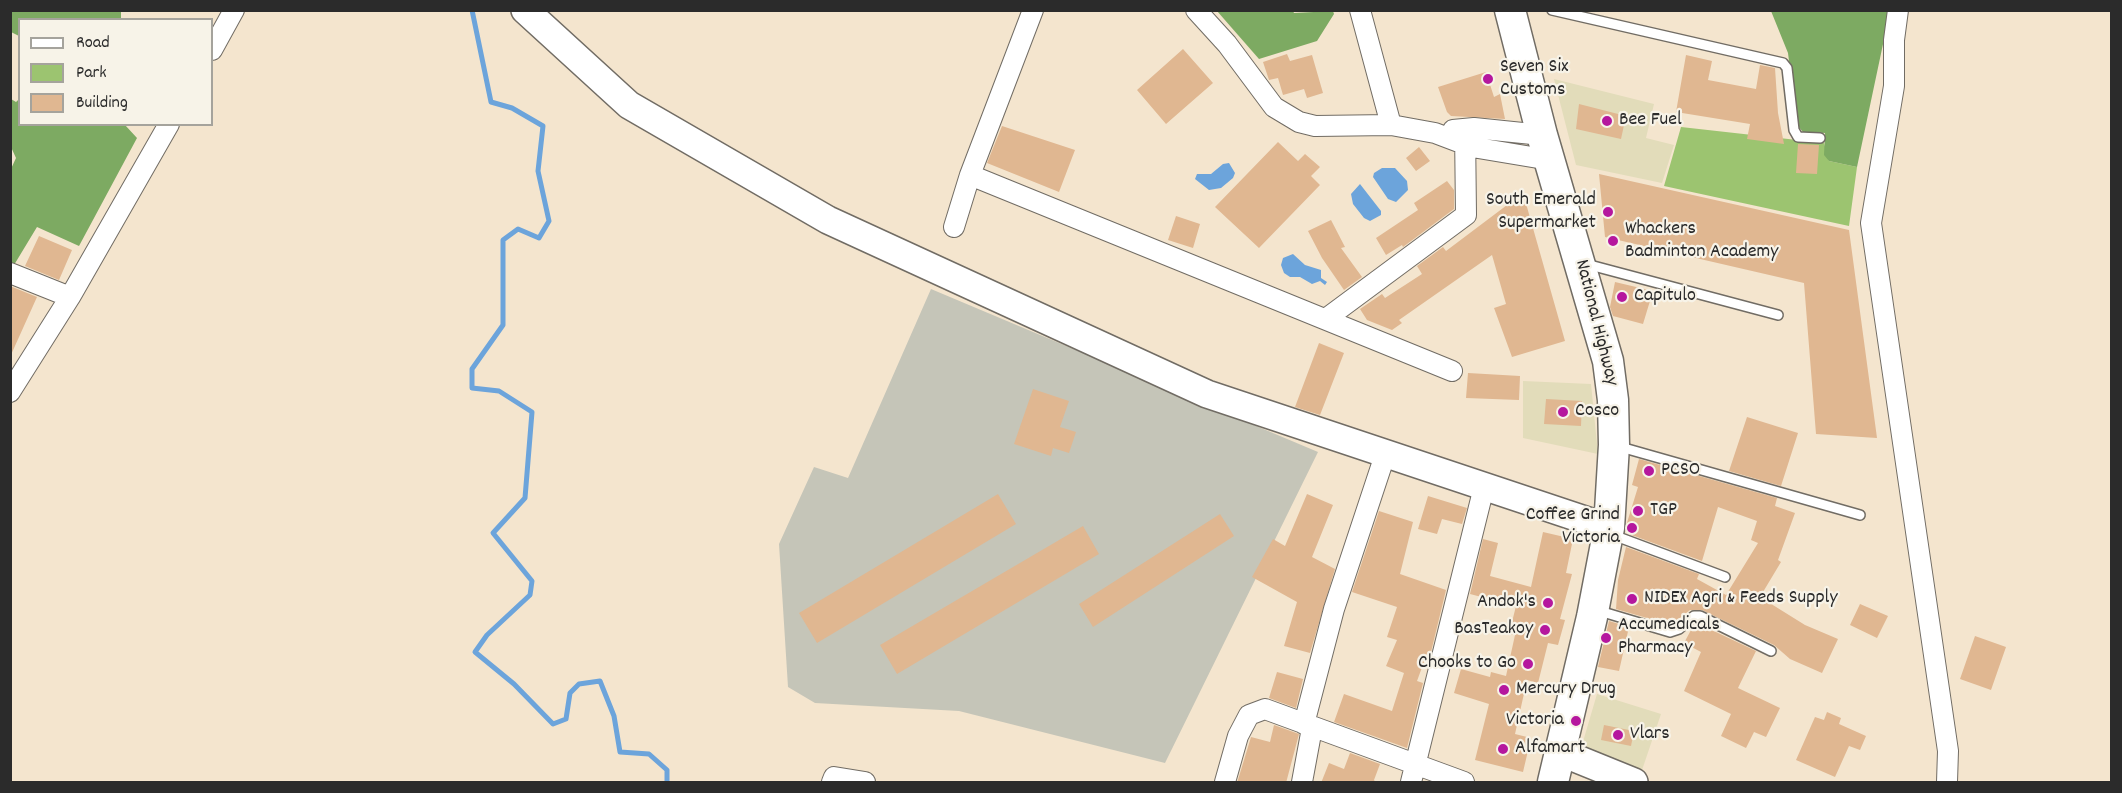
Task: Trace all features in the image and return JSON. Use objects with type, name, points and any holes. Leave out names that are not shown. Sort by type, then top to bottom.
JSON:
[{"type":"main road","name":"National Highway","points":[[1510,10],[1546,147],[1608,361],[1614,445],[1608,531],[1594,609],[1552,783]]},
{"type":"street","points":[[213,48],[234,10]]},
{"type":"street","points":[[525,10],[629,105],[828,220],[1206,394],[1484,486],[1608,531]]},
{"type":"street","points":[[954,227],[970,175],[1033,10]]},
{"type":"street","points":[[1196,10],[1227,44],[1274,107],[1287,117],[1315,126],[1391,125],[1546,147]]},
{"type":"street","points":[[1360,10],[1391,125]]},
{"type":"street","points":[[1898,10],[1894,40],[1894,86],[1871,223],[1948,751],[1947,783]]},
{"type":"street","points":[[10,392],[70,297],[168,126]]},
{"type":"street","points":[[1327,318],[1466,215],[1464,136]]},
{"type":"street","points":[[970,175],[1452,370]]},
{"type":"street","points":[[10,273],[70,297]]},
{"type":"street","points":[[1302,783],[1308,726],[1334,609],[1385,455]]},
{"type":"street","points":[[1413,774],[1484,486]]},
{"type":"street","points":[[1225,783],[1238,735],[1249,715],[1264,709],[1308,726],[1413,774],[1464,783]]},
{"type":"street","points":[[1560,752],[1634,783]]},
{"type":"street","points":[[832,783],[834,777],[865,783]]},
{"type":"lane","points":[[1552,10],[1783,63],[1787,68],[1794,130],[1798,137],[1820,138]]},
{"type":"lane","points":[[1581,263],[1778,315]]},
{"type":"lane","points":[[1614,445],[1860,515]]},
{"type":"lane","points":[[1608,531],[1725,577]]},
{"type":"lane","points":[[1594,609],[1670,632],[1679,629],[1694,616],[1700,616],[1771,651]]},
{"type":"shaded area","name":"Bee Fuel","points":[[1554,79],[1654,104],[1646,138],[1674,145],[1662,183],[1576,165]]},
{"type":"shaded area","points":[[931,289],[1318,452],[1165,763],[959,711],[815,703],[788,687],[779,544],[814,467],[848,478]]},
{"type":"shaded area","points":[[1523,381],[1591,384],[1598,454],[1523,438]]},
{"type":"shaded area","points":[[1597,694],[1661,714],[1641,773],[1587,752],[1582,745]]},
{"type":"green space","points":[[10,11],[121,11],[121,18],[18,18],[18,36],[11,32]]},
{"type":"green space","points":[[1217,11],[1293,11],[1294,13],[1333,11],[1334,14],[1317,41],[1259,59]]},
{"type":"green space","points":[[1771,11],[1890,11],[1857,167],[1829,161],[1824,155],[1825,133],[1803,132],[1797,125],[1788,53]]},
{"type":"green space","points":[[11,99],[16,102],[18,100],[18,126],[126,126],[137,138],[79,246],[37,227],[14,265],[10,264],[10,171],[16,158],[11,147]]},
{"type":"green space","points":[[1681,127],[1824,143],[1829,161],[1857,167],[1849,226],[1664,186]]},
{"type":"water","points":[[1229,163],[1235,173],[1233,178],[1221,188],[1209,190],[1195,179],[1197,174],[1211,174],[1223,164]]},
{"type":"water","points":[[1382,168],[1395,168],[1407,181],[1408,190],[1396,202],[1388,199],[1373,177],[1374,173]]},
{"type":"water","points":[[1360,184],[1381,211],[1381,215],[1370,221],[1364,218],[1353,204],[1351,194]]},
{"type":"water","points":[[1293,254],[1305,265],[1321,270],[1321,278],[1327,282],[1325,285],[1320,281],[1312,284],[1300,277],[1290,277],[1284,273],[1281,265],[1283,258]]},
{"type":"building","points":[[1183,49],[1213,83],[1166,124],[1137,90]]},
{"type":"building","points":[[1287,54],[1290,61],[1312,55],[1323,93],[1307,98],[1304,89],[1283,95],[1278,78],[1269,80],[1263,62]]},
{"type":"building","points":[[1686,55],[1712,61],[1708,80],[1756,89],[1760,65],[1775,68],[1778,113],[1784,144],[1747,139],[1750,124],[1676,112]]},
{"type":"building","points":[[1486,72],[1494,97],[1500,94],[1505,119],[1451,116],[1447,112],[1438,87]]},
{"type":"building","points":[[1579,104],[1626,116],[1621,139],[1576,129]]},
{"type":"building","points":[[1002,126],[1075,150],[1059,192],[987,163]]},
{"type":"building","points":[[1278,142],[1298,161],[1305,154],[1320,167],[1311,176],[1320,185],[1259,248],[1215,207]]},
{"type":"building","points":[[1798,144],[1819,145],[1817,174],[1796,173]]},
{"type":"building","points":[[1419,147],[1430,161],[1416,171],[1406,158]]},
{"type":"building","points":[[1599,174],[1849,230],[1877,438],[1816,434],[1804,283],[1605,237]]},
{"type":"building","points":[[1447,181],[1454,190],[1454,209],[1403,247],[1402,245],[1386,255],[1376,238],[1418,210],[1414,203]]},
{"type":"building","points":[[1523,193],[1565,341],[1512,357],[1494,308],[1506,304],[1492,255],[1399,320],[1402,323],[1392,330],[1367,320],[1360,309],[1382,294],[1385,298],[1422,274],[1417,266],[1443,247],[1446,251]]},
{"type":"building","points":[[1176,216],[1200,224],[1193,248],[1168,240]]},
{"type":"building","points":[[1331,220],[1345,247],[1341,248],[1362,277],[1344,290],[1322,258],[1308,231]]},
{"type":"building","points":[[39,236],[72,250],[59,280],[25,266]]},
{"type":"building","points":[[1615,282],[1653,291],[1643,324],[1613,316],[1610,307]]},
{"type":"building","points":[[10,286],[37,297],[10,357]]},
{"type":"building","points":[[1319,343],[1344,353],[1320,415],[1295,407]]},
{"type":"building","points":[[1468,373],[1520,376],[1519,400],[1466,398]]},
{"type":"building","points":[[1033,389],[1069,401],[1060,427],[1076,432],[1069,453],[1053,448],[1051,456],[1014,444]]},
{"type":"building","name":"Cosco","points":[[1546,399],[1582,401],[1581,426],[1544,424]]},
{"type":"building","points":[[1747,417],[1798,433],[1781,486],[1729,471]]},
{"type":"building","points":[[1639,459],[1777,498],[1775,506],[1795,513],[1778,560],[1781,562],[1760,597],[1805,625],[1838,639],[1822,673],[1790,659],[1774,645],[1702,610],[1690,610],[1671,625],[1616,609],[1618,580],[1626,547],[1699,574],[1697,579],[1726,595],[1758,543],[1751,540],[1757,521],[1718,507],[1702,561],[1629,534],[1626,526],[1638,487],[1632,485]]},
{"type":"building","points":[[998,494],[1016,524],[817,643],[799,613]]},
{"type":"building","points":[[1307,494],[1333,505],[1312,557],[1335,569],[1310,653],[1284,646],[1297,602],[1252,577],[1273,539],[1285,546]]},
{"type":"building","points":[[1428,496],[1467,508],[1462,524],[1442,519],[1437,534],[1418,529]]},
{"type":"building","points":[[1379,511],[1413,522],[1400,574],[1446,590],[1431,652],[1428,651],[1417,681],[1423,683],[1407,748],[1334,722],[1344,694],[1392,711],[1404,673],[1386,666],[1397,640],[1387,637],[1397,607],[1352,592]]},
{"type":"building","points":[[1220,514],[1234,536],[1093,627],[1079,604]]},
{"type":"building","points":[[1083,526],[1099,554],[897,674],[880,645]]},
{"type":"building","points":[[1543,532],[1573,539],[1566,573],[1572,574],[1560,619],[1565,620],[1558,645],[1548,643],[1538,683],[1527,680],[1515,734],[1531,738],[1523,772],[1475,760],[1489,704],[1454,693],[1461,669],[1490,677],[1491,672],[1506,676],[1515,635],[1509,634],[1516,606],[1470,594],[1483,539],[1498,543],[1490,576],[1531,587]]},
{"type":"building","points":[[1860,604],[1888,616],[1877,638],[1850,625]]},
{"type":"building","points":[[1609,621],[1629,627],[1619,671],[1598,667]]},
{"type":"building","points":[[1697,623],[1756,651],[1738,688],[1780,708],[1766,737],[1754,732],[1746,748],[1721,736],[1731,714],[1684,691],[1701,652],[1684,643],[1691,630],[1689,629]]},
{"type":"building","points":[[1975,636],[2006,647],[1991,690],[1960,679]]},
{"type":"building","points":[[1277,672],[1303,679],[1296,708],[1269,698]]},
{"type":"building","points":[[1827,712],[1841,718],[1839,724],[1866,736],[1860,750],[1849,746],[1835,777],[1796,760],[1815,717],[1824,720]]},
{"type":"building","points":[[1274,725],[1299,734],[1286,783],[1237,783],[1251,737],[1270,742]]},
{"type":"building","name":"Vlars","points":[[1604,725],[1634,731],[1631,746],[1601,740]]},
{"type":"building","points":[[1350,753],[1380,764],[1374,780],[1376,783],[1321,783],[1329,763],[1344,769]]},
{"type":"waterway","points":[[472,10],[491,102],[512,108],[543,126],[538,171],[549,221],[539,238],[518,229],[503,240],[503,325],[472,369],[472,388],[499,391],[532,412],[525,498],[493,533],[532,581],[530,595],[487,635],[475,652],[514,684],[553,724],[566,719],[570,693],[579,684],[600,681],[614,716],[620,752],[649,754],[667,770],[667,782]]},
{"type":"place","name":"Seven Six Customs","points":[[1488,79]]},
{"type":"place","name":"Bee Fuel","points":[[1607,121]]},
{"type":"place","name":"South Emerald Supermarket","points":[[1608,212]]},
{"type":"place","name":"Whackers Badminton Academy","points":[[1613,241]]},
{"type":"place","name":"Capitulo","points":[[1622,297]]},
{"type":"place","name":"Cosco","points":[[1563,412]]},
{"type":"place","name":"PCSO","points":[[1649,471]]},
{"type":"place","name":"TGP","points":[[1638,511]]},
{"type":"place","name":"Coffee Grind Victoria","points":[[1632,528]]},
{"type":"place","name":"NIDEX Agri & Feeds Supply","points":[[1632,599]]},
{"type":"place","name":"Andok's","points":[[1548,603]]},
{"type":"place","name":"BasTeakoy","points":[[1545,630]]},
{"type":"place","name":"Accumedicals Pharmacy","points":[[1606,638]]},
{"type":"place","name":"Chooks to Go","points":[[1528,664]]},
{"type":"place","name":"Mercury Drug","points":[[1504,690]]},
{"type":"place","name":"Victoria","points":[[1576,721]]},
{"type":"place","name":"Vlars","points":[[1618,735]]},
{"type":"place","name":"Alfamart","points":[[1503,749]]}]
